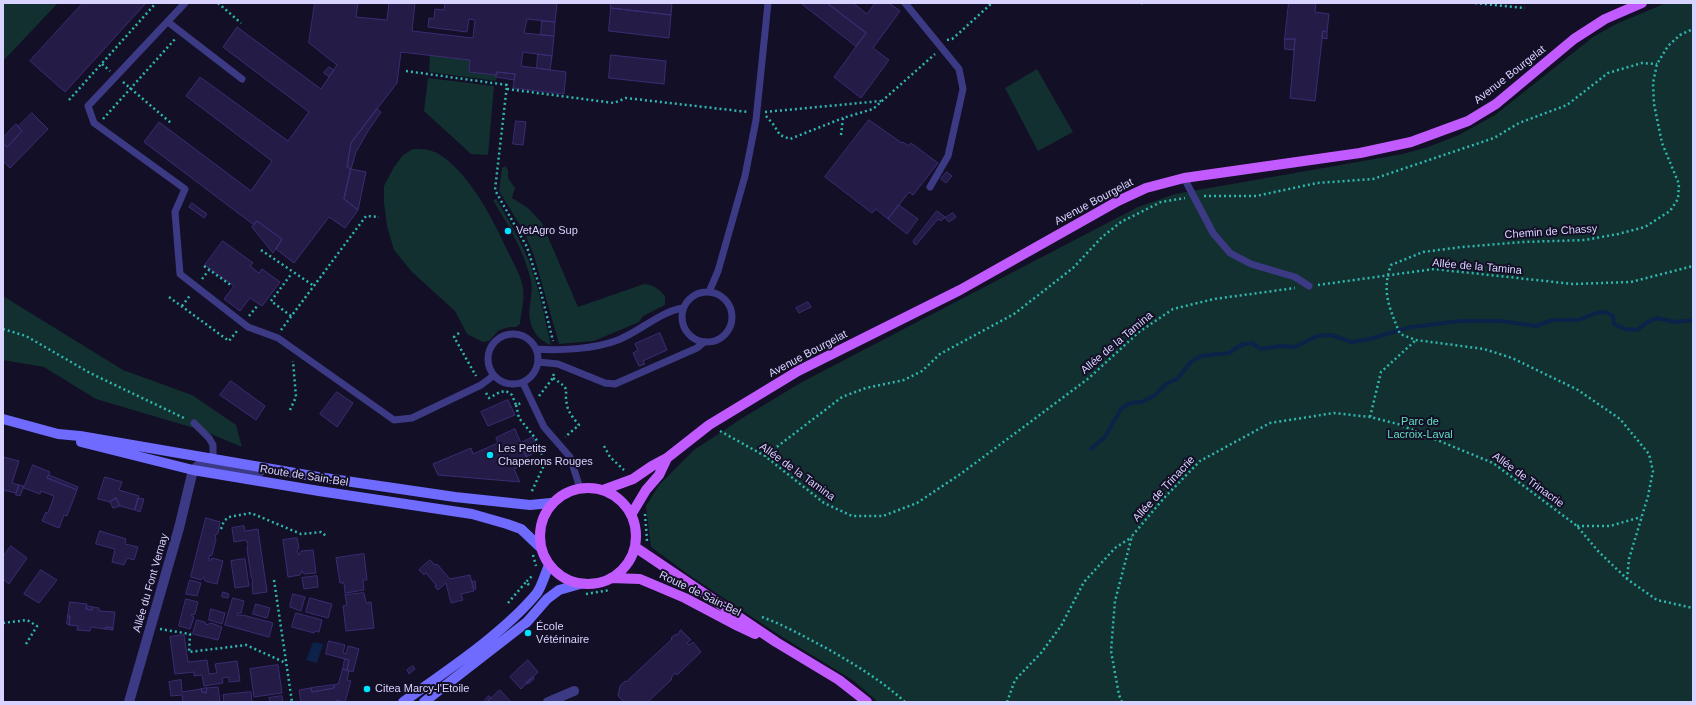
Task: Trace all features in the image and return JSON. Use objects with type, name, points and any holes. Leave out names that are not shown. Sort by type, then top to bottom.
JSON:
[{"type":"main road","name":"Avenue Bourgelat","points":[[603,490],[633,479],[667,458],[709,425],[798,371],[960,290],[1146,188],[1184,178],[1360,153],[1411,142],[1468,121],[1496,104],[1574,39],[1605,19],[1642,3]]},
{"type":"main road","name":"Route de Sain-Bel","points":[[3,419],[21,426],[61,434],[263,468],[455,497],[530,505],[552,503]]},
{"type":"main road","name":"Route de Sain-Bel","points":[[61,434],[108,450],[193,470],[472,514],[521,529],[536,549]]},
{"type":"main road","name":"Avenue Bourgelat","points":[[631,515],[646,490],[659,475],[667,458]]},
{"type":"main road","points":[[424,702],[527,622],[547,599],[559,590],[580,584],[596,583],[611,578],[622,570],[630,559],[635,547],[635,527],[631,515],[624,504],[615,496],[603,490],[580,488],[565,493],[552,503],[543,516],[539,531],[536,549],[557,574],[580,584]]},
{"type":"main road","name":"Route de Sain-Bel","points":[[635,547],[776,642],[839,680],[867,702]]},
{"type":"main road","points":[[403,702],[480,645],[516,615],[538,592],[549,565]]},
{"type":"main road","name":"Route de Sain-Bel","points":[[611,578],[640,579],[685,598],[738,626],[776,642]]},
{"type":"street","points":[[193,470],[199,465],[257,474],[263,468]]},
{"type":"street","name":"Allée du Font Vernay","points":[[129,702],[179,528],[193,470]]},
{"type":"street","points":[[548,702],[574,692]]},
{"type":"lane","points":[[185,3],[88,106],[94,123],[185,189],[175,212],[180,274],[248,327],[276,337],[394,420],[412,418],[481,385],[493,376]]},
{"type":"lane","points":[[709,292],[718,271],[745,176],[757,113],[768,3]]},
{"type":"lane","points":[[905,3],[941,49],[959,69],[963,89],[948,156],[930,187]]},
{"type":"lane","points":[[168,22],[242,79]]},
{"type":"lane","points":[[1184,178],[1213,233],[1230,253],[1251,264],[1295,277],[1309,286]]},
{"type":"lane","points":[[701,292],[709,292],[718,294],[725,299],[730,306],[732,315],[731,324],[721,338],[704,342],[690,335],[685,330],[682,323],[683,308],[694,295],[701,292]]},
{"type":"lane","points":[[536,349],[556,350],[582,348],[618,340],[673,310],[683,308]]},
{"type":"lane","points":[[514,334],[528,339],[536,349],[538,362],[533,374],[523,383],[515,385],[507,384],[493,376],[487,363],[487,356],[489,349],[499,338],[514,334]]},
{"type":"lane","points":[[538,362],[555,364],[605,383],[615,384],[697,348],[704,342]]},
{"type":"lane","points":[[523,383],[544,427],[570,457],[580,488]]},
{"type":"lane","points":[[194,423],[209,438],[212,445],[213,459]]},
{"type":"path","points":[[69,100],[156,3]]},
{"type":"path","points":[[218,3],[241,23]]},
{"type":"path","points":[[945,40],[952,39],[992,3]]},
{"type":"path","points":[[1475,3],[1525,8]]},
{"type":"path","name":"Chemin de Chassy","points":[[1387,277],[1391,265],[1423,252],[1523,242],[1585,240],[1645,227],[1670,211],[1678,199],[1679,184],[1662,143],[1654,104],[1653,83],[1657,64],[1668,46],[1680,35],[1693,29]]},
{"type":"path","points":[[97,125],[181,33]]},
{"type":"path","points":[[507,89],[614,103],[626,98],[764,114],[780,135],[790,139],[843,118],[873,109],[941,49]]},
{"type":"path","points":[[765,456],[842,397],[866,388],[904,380],[922,371],[940,354],[1014,314],[1073,268],[1102,237],[1121,222],[1161,202],[1194,196],[1256,196],[1317,183],[1373,179],[1494,138],[1519,123],[1567,105],[1608,73],[1642,63],[1657,64]]},
{"type":"path","points":[[102,64],[171,123]]},
{"type":"path","points":[[406,71],[508,85],[495,190],[527,247],[540,288],[556,350]]},
{"type":"path","points":[[757,113],[881,101]]},
{"type":"path","points":[[841,135],[843,118]]},
{"type":"path","points":[[276,337],[366,216],[379,217]]},
{"type":"path","points":[[261,250],[292,273],[314,286]]},
{"type":"path","points":[[204,266],[232,286]]},
{"type":"path","name":"Allée de la Tamina","points":[[709,425],[765,456],[824,503],[852,516],[883,516],[917,503],[962,473],[1089,378],[1139,332],[1173,309],[1214,299],[1387,277],[1434,269],[1573,284],[1631,282],[1693,266]]},
{"type":"path","points":[[292,273],[271,301],[292,316]]},
{"type":"path","points":[[1387,277],[1387,302],[1400,334],[1416,340],[1484,349],[1512,358],[1578,390],[1620,418],[1649,454],[1653,471],[1648,496],[1629,559],[1627,579]]},
{"type":"path","points":[[169,298],[229,341],[258,305]]},
{"type":"path","points":[[3,329],[26,336],[90,373],[149,400],[194,423]]},
{"type":"path","points":[[459,333],[454,337],[489,398],[500,392],[506,391],[512,395],[519,418],[536,440],[545,462],[530,494],[530,505]]},
{"type":"path","points":[[1370,416],[1381,372],[1416,340]]},
{"type":"path","points":[[290,410],[296,397],[292,348]]},
{"type":"path","points":[[516,405],[538,397],[553,378],[555,364]]},
{"type":"path","points":[[553,378],[564,386],[567,392],[567,406],[571,415]]},
{"type":"path","name":"Allée de Trinacrie","points":[[1122,702],[1119,695],[1111,651],[1115,601],[1132,536],[1164,498],[1200,460],[1270,423],[1334,413],[1370,416],[1398,424],[1493,462],[1577,526],[1598,551],[1627,579],[1657,600],[1693,608]]},
{"type":"path","points":[[714,436],[720,431]]},
{"type":"path","points":[[645,511],[648,544]]},
{"type":"path","points":[[221,529],[224,521],[230,517],[251,513],[301,534],[321,532],[326,536]]},
{"type":"path","points":[[1577,526],[1610,526],[1641,516]]},
{"type":"path","points":[[1007,702],[1015,680],[1041,653],[1061,626],[1084,582],[1115,548],[1132,536]]},
{"type":"path","points":[[508,604],[532,576],[536,565],[536,549]]},
{"type":"path","points":[[274,580],[292,702]]},
{"type":"path","points":[[526,582],[538,592]]},
{"type":"path","points":[[585,594],[600,593],[611,590]]},
{"type":"path","points":[[760,616],[786,626],[848,661],[887,686],[905,702]]},
{"type":"path","points":[[3,623],[27,620],[37,626],[26,644]]},
{"type":"path","points":[[151,627],[190,634],[189,652],[246,645],[286,663]]},
{"type":"green space","points":[[3,3],[58,3],[3,61]]},
{"type":"green space","name":"Parc de Lacroix-Laval","points":[[1666,3],[1693,3],[1693,702],[878,702],[854,681],[779,635],[689,575],[651,547],[646,506],[659,485],[694,450],[744,417],[802,382],[1138,207],[1175,194],[1403,154],[1428,147],[1459,135],[1495,115],[1593,37],[1616,24]]},
{"type":"green space","points":[[430,55],[470,60],[469,72],[497,75],[496,81],[429,72]]},
{"type":"green space","points":[[1037,69],[1073,132],[1038,151],[1005,88]]},
{"type":"green space","points":[[428,78],[494,86],[488,155],[471,154],[424,111]]},
{"type":"green space","points":[[413,149],[428,150],[437,153],[449,161],[460,172],[470,184],[488,212],[519,275],[523,292],[520,324],[516,327],[499,330],[489,341],[483,342],[467,334],[455,311],[412,272],[394,250],[387,226],[384,203],[384,186],[394,167],[403,155]]},
{"type":"green space","points":[[505,166],[508,170],[508,178],[515,188],[512,198],[528,208],[542,223],[578,307],[644,284],[656,287],[665,296],[665,305],[643,316],[639,322],[594,341],[559,344],[534,256],[524,232],[499,191],[502,168]]},
{"type":"green space","points":[[496,199],[521,243],[532,269],[551,345],[538,337],[531,324],[529,313],[532,286],[528,270],[515,239],[493,200]]},
{"type":"green space","points":[[3,296],[123,370],[192,395],[236,425],[242,447],[204,431],[96,399],[44,367],[3,360]]},
{"type":"water","points":[[313,642],[323,644],[317,663],[306,660]]},
{"type":"building","points":[[83,3],[146,3],[65,92],[30,61]]},
{"type":"building","points":[[315,3],[358,3],[356,17],[387,20],[389,3],[415,3],[412,31],[473,38],[475,20],[469,19],[467,32],[428,27],[429,18],[434,19],[435,9],[444,10],[445,3],[557,3],[555,22],[527,19],[524,33],[554,36],[552,56],[523,52],[521,66],[566,72],[564,94],[513,88],[515,74],[497,72],[497,75],[469,72],[470,60],[401,52],[397,83],[351,143],[347,167],[351,169],[344,199],[358,210],[345,228],[329,217],[294,263],[276,249],[282,239],[257,221],[254,225],[144,142],[159,122],[251,191],[272,161],[186,96],[200,77],[288,141],[309,112],[223,47],[237,27],[321,89],[337,65],[309,43]]},
{"type":"building","points":[[611,3],[672,3],[671,15],[611,8]]},
{"type":"building","points":[[801,3],[827,3],[866,33],[856,46]]},
{"type":"building","points":[[827,3],[853,3],[867,14],[875,3],[889,3],[900,11],[873,48],[889,60],[861,98],[834,77],[866,33]]},
{"type":"building","points":[[1289,3],[1316,3],[1315,12],[1329,14],[1327,32],[1323,31],[1315,101],[1290,98],[1295,39],[1285,39]]},
{"type":"building","points":[[611,8],[671,15],[669,38],[609,31]]},
{"type":"building","points":[[542,21],[555,22],[554,36],[541,35]]},
{"type":"building","points":[[1323,31],[1327,32],[1327,39],[1322,38]]},
{"type":"building","points":[[1285,39],[1295,39],[1294,50],[1285,49]]},
{"type":"building","points":[[538,54],[552,56],[550,70],[537,68]]},
{"type":"building","points":[[611,55],[666,61],[664,84],[609,78]]},
{"type":"building","points":[[329,67],[334,70],[329,77],[324,73]]},
{"type":"building","points":[[497,72],[515,74],[514,80],[496,77]]},
{"type":"building","points":[[377,109],[381,112],[356,152],[351,169],[347,167],[351,143]]},
{"type":"building","points":[[32,113],[48,129],[10,168],[3,161],[3,143],[7,147],[22,131],[18,127]]},
{"type":"building","points":[[869,120],[902,143],[903,142],[909,146],[911,143],[938,163],[913,195],[909,192],[888,219],[876,209],[872,213],[825,177]]},
{"type":"building","points":[[516,121],[526,122],[523,145],[513,144]]},
{"type":"building","points":[[16,124],[22,131],[7,147],[3,143],[3,138]]},
{"type":"building","points":[[351,169],[366,172],[358,210],[344,199]]},
{"type":"building","points":[[947,172],[952,176],[946,183],[941,179]]},
{"type":"building","points":[[192,203],[207,214],[204,218],[189,207]]},
{"type":"building","points":[[899,205],[918,219],[907,234],[888,219]]},
{"type":"building","points":[[937,211],[945,217],[941,221],[938,219],[916,245],[913,242]]},
{"type":"building","points":[[953,213],[956,217],[949,222],[945,218]]},
{"type":"building","points":[[257,221],[282,239],[273,253],[252,227]]},
{"type":"building","points":[[223,241],[253,263],[250,266],[259,273],[262,269],[280,282],[262,306],[250,298],[240,311],[224,299],[234,286],[205,265]]},
{"type":"building","points":[[808,302],[811,307],[799,313],[796,308]]},
{"type":"building","points":[[660,333],[667,350],[643,361],[645,364],[639,366],[633,353],[638,350],[635,344]]},
{"type":"building","points":[[231,381],[265,406],[256,420],[220,395]]},
{"type":"building","points":[[337,392],[353,403],[337,427],[320,414]]},
{"type":"building","points":[[508,400],[515,415],[488,426],[481,412]]},
{"type":"building","name":"Les Petits Chaperons Rouges","points":[[515,429],[529,462],[514,469],[520,482],[438,475],[433,464],[471,448],[473,454],[498,443],[496,438]]},
{"type":"building","points":[[533,437],[539,451],[526,457],[521,443]]},
{"type":"building","points":[[3,457],[19,461],[12,483],[19,485],[16,493],[3,490]]},
{"type":"building","points":[[33,465],[50,472],[47,478],[77,490],[67,516],[64,515],[59,528],[42,521],[46,512],[48,513],[54,496],[41,491],[40,494],[24,488]]},
{"type":"building","points":[[49,475],[78,487],[77,490],[47,478]]},
{"type":"building","points":[[105,477],[122,482],[119,490],[139,496],[135,510],[120,506],[116,498],[110,502],[98,499]]},
{"type":"building","points":[[19,485],[24,486],[20,496],[16,495]]},
{"type":"building","points":[[116,498],[120,506],[113,508],[110,502]]},
{"type":"building","points":[[138,498],[144,499],[140,512],[135,510]]},
{"type":"building","points":[[206,518],[220,522],[218,533],[215,536],[216,539],[212,555],[209,556],[210,561],[212,558],[223,561],[217,584],[205,581],[204,577],[201,580],[191,577]]},
{"type":"building","points":[[244,526],[245,531],[258,529],[267,592],[253,594],[253,581],[247,549],[248,544],[246,540],[234,542],[232,528]]},
{"type":"building","points":[[100,531],[126,539],[125,544],[138,547],[134,560],[127,558],[124,565],[112,562],[115,549],[96,544]]},
{"type":"building","points":[[297,538],[299,548],[297,551],[299,555],[301,551],[313,550],[316,573],[304,574],[302,571],[300,575],[288,577],[283,540]]},
{"type":"building","points":[[11,546],[27,558],[9,584],[3,579],[3,557]]},
{"type":"building","points":[[364,554],[367,580],[363,580],[364,590],[345,593],[344,583],[340,583],[336,558]]},
{"type":"building","points":[[245,559],[249,586],[235,588],[231,561]]},
{"type":"building","points":[[430,560],[435,565],[437,564],[450,579],[470,575],[474,591],[461,594],[463,600],[451,603],[446,583],[438,590],[435,587],[436,585],[426,573],[424,575],[419,570]]},
{"type":"building","points":[[41,570],[57,580],[39,603],[24,594]]},
{"type":"building","points":[[317,576],[318,587],[304,589],[302,578]]},
{"type":"building","points":[[190,580],[201,583],[197,596],[186,594]]},
{"type":"building","points":[[475,581],[476,589],[474,589],[472,582]]},
{"type":"building","points":[[223,592],[229,594],[228,598],[222,597]]},
{"type":"building","points":[[364,593],[366,603],[371,602],[374,628],[346,631],[343,606],[347,605],[345,595]]},
{"type":"building","points":[[293,594],[305,597],[301,611],[290,607]]},
{"type":"building","points":[[233,598],[244,601],[241,613],[237,614],[238,616],[243,615],[273,623],[269,637],[225,625]]},
{"type":"building","points":[[310,598],[332,604],[328,618],[306,612]]},
{"type":"building","points":[[186,599],[198,602],[195,614],[191,615],[194,617],[190,629],[179,626]]},
{"type":"building","points":[[70,602],[87,604],[86,609],[92,610],[93,607],[99,608],[99,611],[115,612],[113,628],[106,627],[105,629],[91,627],[90,631],[77,630],[78,626],[69,625],[70,616],[68,616]]},
{"type":"building","points":[[256,604],[270,608],[267,618],[253,614]]},
{"type":"building","points":[[87,606],[93,607],[92,610],[86,609]]},
{"type":"building","points":[[211,609],[225,613],[222,624],[209,620]]},
{"type":"building","points":[[296,613],[322,620],[319,632],[315,631],[314,633],[292,627]]},
{"type":"building","points":[[68,616],[70,616],[69,625],[67,624]]},
{"type":"building","points":[[197,620],[205,622],[206,625],[211,623],[222,627],[218,640],[193,634]]},
{"type":"building","points":[[106,627],[113,628],[113,630],[105,629]]},
{"type":"building","points":[[681,630],[691,640],[687,643],[689,645],[693,642],[701,652],[677,675],[675,673],[671,678],[672,679],[648,702],[624,702],[618,696],[620,686]]},
{"type":"building","points":[[184,635],[188,662],[207,660],[209,674],[217,673],[215,664],[237,661],[240,681],[229,682],[229,677],[222,678],[223,683],[204,686],[202,675],[194,676],[194,672],[175,674],[170,637]]},
{"type":"building","points":[[329,641],[345,645],[343,653],[346,654],[348,646],[359,649],[353,672],[347,670],[349,660],[326,654]]},
{"type":"building","points":[[345,659],[349,660],[347,670],[343,669]]},
{"type":"building","points":[[528,660],[538,672],[521,689],[510,677]]},
{"type":"building","points":[[278,665],[282,693],[254,697],[250,669]]},
{"type":"building","points":[[413,666],[415,669],[409,674],[407,670]]},
{"type":"building","points":[[343,669],[349,671],[347,680],[351,681],[345,702],[336,700],[336,702],[301,702],[299,690],[311,688],[312,692],[334,688],[334,685],[338,684]]},
{"type":"building","points":[[533,677],[534,679],[528,684],[526,683]]},
{"type":"building","points":[[181,680],[182,692],[201,689],[202,692],[206,693],[207,688],[218,687],[220,701],[183,702],[182,695],[171,696],[169,682]]},
{"type":"building","points":[[334,685],[334,688],[312,692],[311,688]]},
{"type":"building","points":[[207,688],[206,693],[202,692],[201,689]]},
{"type":"building","points":[[500,690],[511,702],[487,702]]},
{"type":"building","points":[[251,692],[252,702],[224,702],[223,695]]},
{"type":"building","points":[[282,696],[283,702],[270,702],[269,698]]},
{"type":"building","points":[[489,696],[491,698],[487,702],[483,702]]},
{"type":"waterway","points":[[1091,449],[1105,437],[1121,409],[1130,403],[1142,402],[1155,395],[1166,384],[1177,379],[1191,362],[1201,356],[1229,353],[1241,345],[1252,343],[1261,349],[1280,346],[1295,347],[1317,336],[1331,335],[1352,342],[1370,339],[1411,327],[1461,321],[1501,321],[1536,326],[1553,320],[1579,320],[1596,313],[1606,312],[1613,316],[1614,324],[1625,329],[1637,330],[1646,323],[1657,318],[1675,322],[1693,320]]},
{"type":"place","name":"VetAgro Sup","points":[[508,231]]},
{"type":"place","name":"Les Petits Chaperons Rouges","points":[[490,455]]},
{"type":"place","name":"École Vétérinaire","points":[[528,633]]},
{"type":"place","name":"Citea Marcy-l'Etoile","points":[[367,689]]}]
